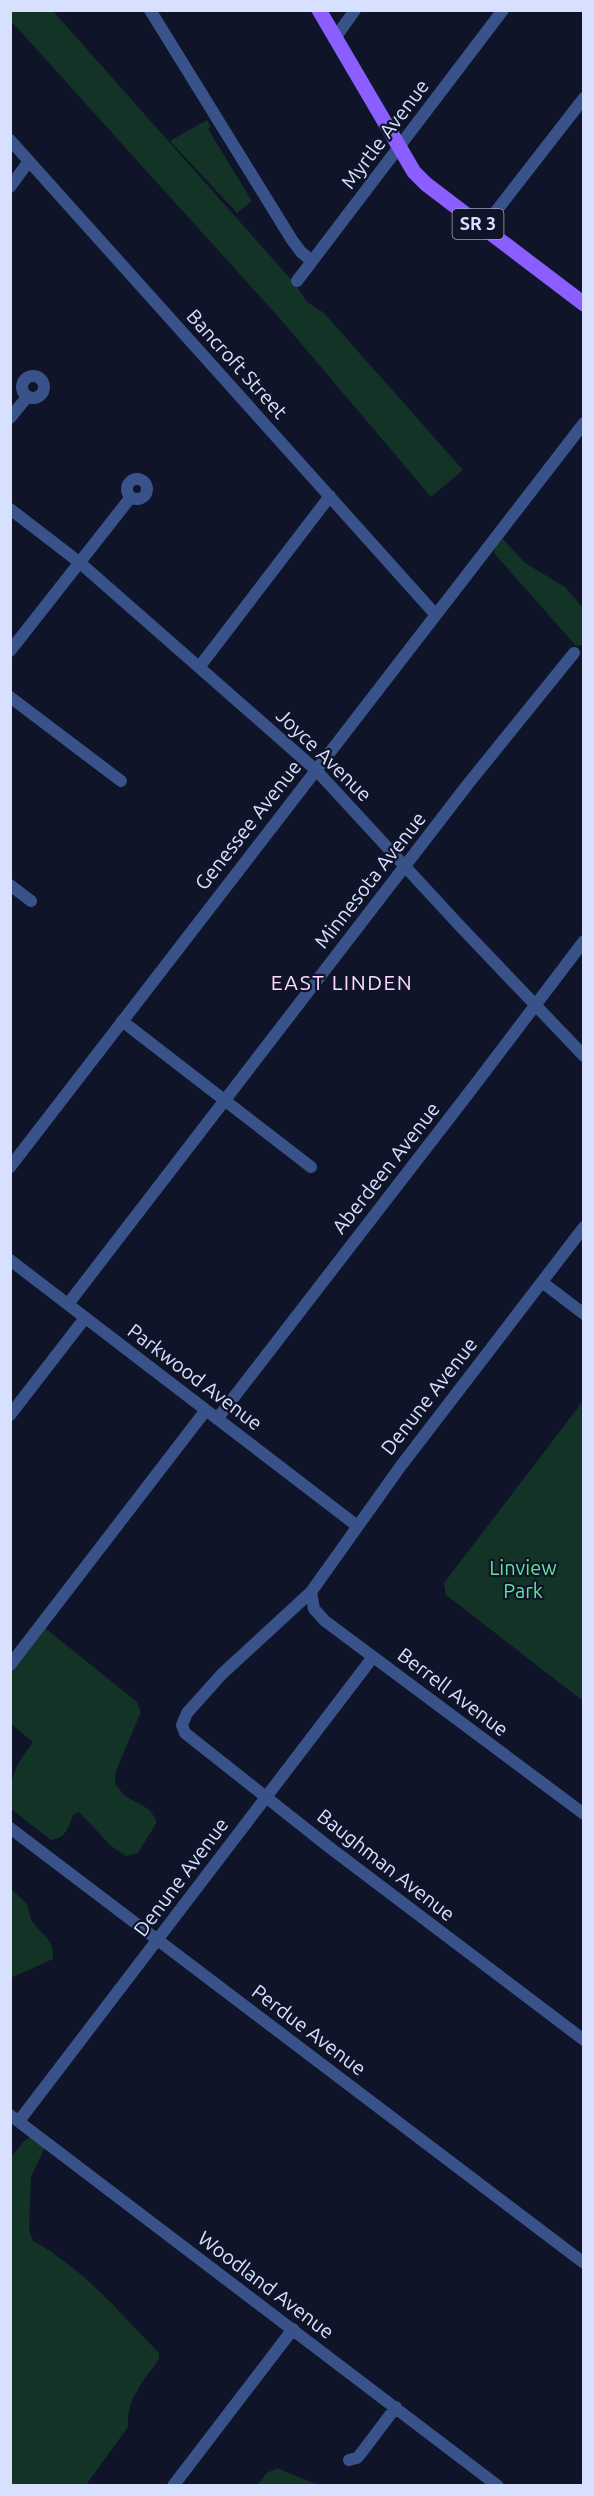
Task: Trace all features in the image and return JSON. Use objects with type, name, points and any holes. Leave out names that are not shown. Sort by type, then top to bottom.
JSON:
[{"type":"main road","name":"SR 3","points":[[319,10],[414,172],[426,184],[584,304]]},
{"type":"street","points":[[150,10],[292,240],[312,261]]},
{"type":"street","points":[[335,38],[355,10]]},
{"type":"street","name":"Myrtle Avenue","points":[[297,281],[503,10]]},
{"type":"street","points":[[483,228],[584,98]]},
{"type":"street","name":"Bancroft Street","points":[[10,140],[435,614]]},
{"type":"street","points":[[10,187],[29,162]]},
{"type":"street","points":[[10,418],[27,397]]},
{"type":"street","name":"Genessee Avenue","points":[[10,1167],[584,423]]},
{"type":"street","points":[[200,666],[330,496]]},
{"type":"street","points":[[10,651],[131,497]]},
{"type":"street","name":"Joyce Avenue","points":[[10,509],[79,562],[316,770],[584,1056]]},
{"type":"street","name":"Minnesota Avenue","points":[[68,1304],[468,784],[574,653]]},
{"type":"street","points":[[10,697],[121,781]]},
{"type":"street","points":[[10,885],[31,901]]},
{"type":"street","name":"Aberdeen Avenue","points":[[217,1419],[584,940]]},
{"type":"street","points":[[122,1021],[311,1167]]},
{"type":"street","name":"Denune Avenue","points":[[187,1713],[222,1674],[311,1592],[356,1525],[584,1227]]},
{"type":"street","name":"Parkwood Avenue","points":[[10,1260],[356,1525]]},
{"type":"street","points":[[542,1282],[584,1314]]},
{"type":"street","points":[[10,1415],[85,1318]]},
{"type":"street","points":[[10,1665],[206,1410]]},
{"type":"street","name":"Berrell Avenue","points":[[311,1592],[314,1609],[325,1621],[584,1814]]},
{"type":"street","name":"Denune Avenue","points":[[15,2118],[158,1940],[373,1657]]},
{"type":"street","name":"Baughman Avenue","points":[[187,1713],[182,1725],[185,1733],[584,2040]]},
{"type":"street","name":"Perdue Avenue","points":[[10,1828],[584,2263]]},
{"type":"street","name":"Woodland Avenue","points":[[15,2118],[498,2486]]},
{"type":"street","points":[[173,2486],[293,2329]]},
{"type":"street","points":[[349,2460],[357,2458],[396,2408]]},
{"type":"green space","points":[[10,11],[53,11],[296,285],[307,302],[324,313],[463,470],[431,497],[282,321],[11,21]]},
{"type":"green space","points":[[207,120],[211,127],[208,129],[252,201],[237,213],[170,141]]},
{"type":"green space","points":[[503,539],[525,563],[565,587],[583,608],[583,645],[576,646],[494,553],[496,545]]},
{"type":"green space","name":"Linview Park","points":[[583,1401],[583,1701],[446,1595],[444,1583]]},
{"type":"green space","points":[[45,1628],[137,1702],[141,1712],[116,1771],[115,1784],[125,1796],[150,1810],[157,1822],[138,1853],[126,1856],[111,1846],[79,1812],[73,1815],[63,1835],[51,1840],[11,1809],[14,1773],[33,1742],[11,1724],[10,1674]]},
{"type":"green space","points":[[11,1889],[28,1905],[29,1915],[33,1922],[51,1943],[53,1959],[11,1978]]},
{"type":"green space","points":[[32,2136],[45,2147],[31,2177],[29,2230],[33,2241],[85,2278],[159,2353],[159,2359],[133,2399],[128,2427],[86,2485],[11,2485],[10,2158],[24,2141]]},
{"type":"green space","points":[[277,2468],[318,2485],[257,2485],[267,2473]]},
{"type":"district","name":"EAST LINDEN","points":[[342,983]]}]
